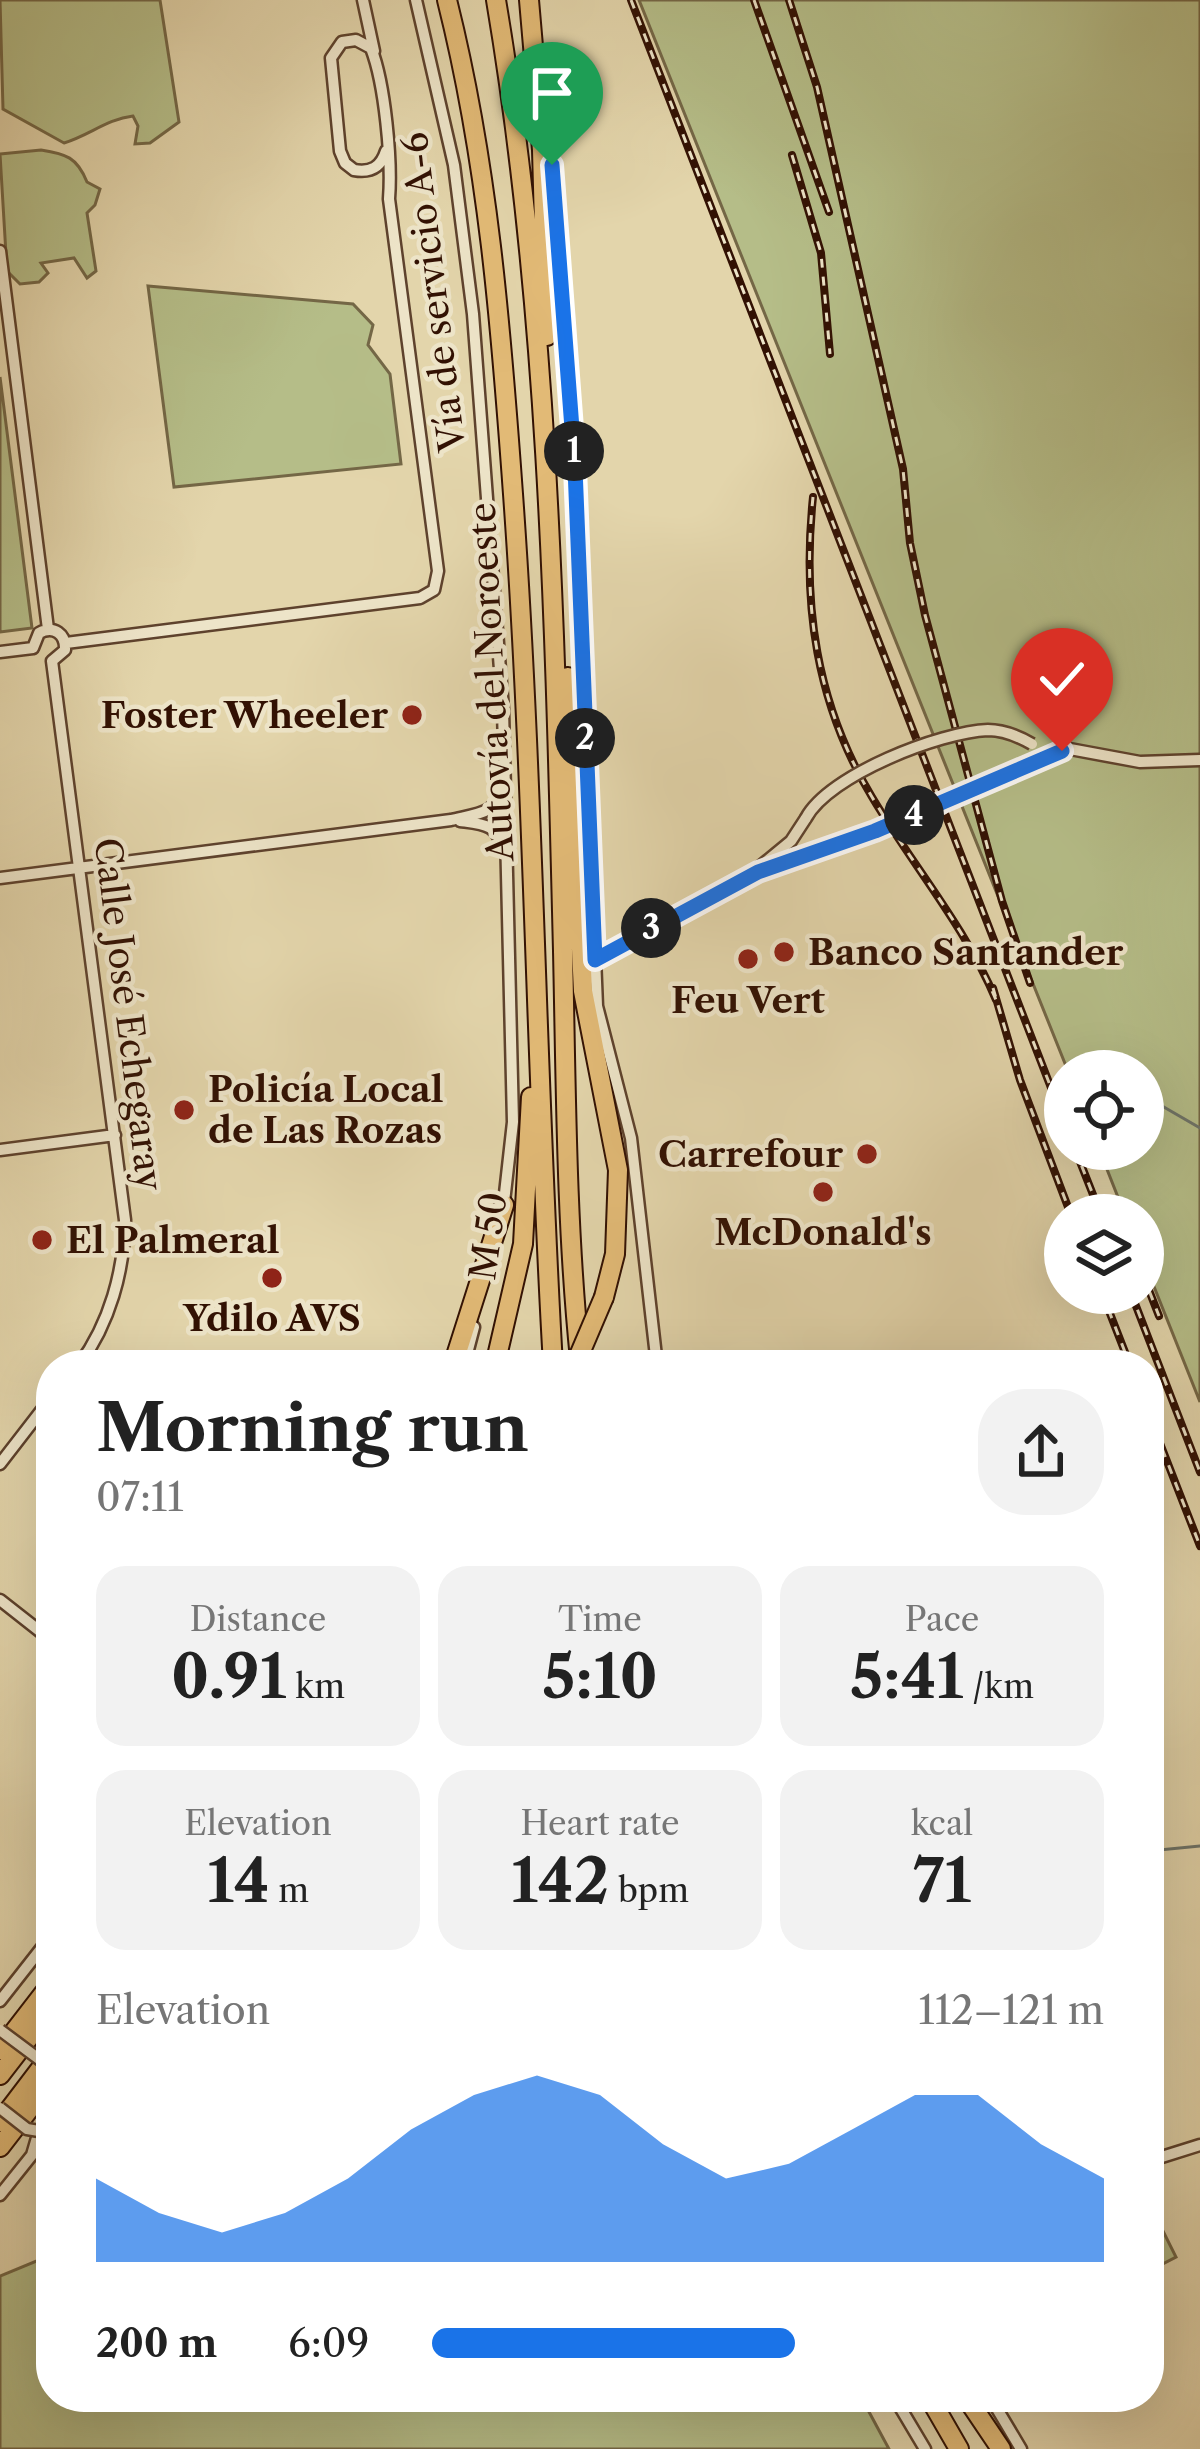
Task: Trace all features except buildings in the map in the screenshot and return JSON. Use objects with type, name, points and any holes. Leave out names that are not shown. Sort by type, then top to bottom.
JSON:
[{"type":"highway","name":"Autovía del Noroeste","points":[[447,0],[486,184],[500,301],[526,674],[552,1350]]},
{"type":"highway","name":"Autovía del Noroeste","points":[[496,0],[531,270],[549,517],[567,1184],[577,1350]]},
{"type":"highway","points":[[530,0],[542,150],[547,336]]},
{"type":"highway","points":[[512,96],[526,147],[558,469],[583,991],[618,1170],[615,1254],[584,1350]]},
{"type":"highway","name":"M 50","points":[[498,1350],[523,1244],[532,1113],[527,884],[534,860]]},
{"type":"highway","points":[[458,1350],[504,1205]]},
{"type":"highway","points":[[0,2050],[36,2007]]},
{"type":"highway","points":[[0,2075],[36,2014]]},
{"type":"highway","points":[[0,2122],[36,2075]]},
{"type":"highway","points":[[0,2147],[36,2100]]},
{"type":"highway","points":[[938,2412],[959,2449]]},
{"type":"highway","points":[[973,2412],[996,2449]]},
{"type":"street","name":"Vía de servicio A-6","points":[[416,0],[454,165],[473,314],[503,709],[513,1122],[499,1242],[468,1350]]},
{"type":"street","points":[[530,0],[552,165],[575,468],[598,1006],[631,1138],[655,1350]]},
{"type":"street","points":[[350,40],[363,3]]},
{"type":"street","points":[[66,643],[429,595],[437,584],[388,200],[376,47],[363,3]]},
{"type":"street","points":[[374,55],[364,44],[350,40],[338,44],[332,58],[340,151],[345,164],[377,177],[388,200]]},
{"type":"street","points":[[369,171],[386,151]]},
{"type":"street","points":[[0,251],[49,629]]},
{"type":"street","points":[[49,629],[66,643],[63,655],[52,662],[38,657],[33,648],[37,635],[49,629]]},
{"type":"street","points":[[0,652],[33,648]]},
{"type":"street","name":"Calle José Echegaray","points":[[52,662],[125,1220],[124,1264],[86,1350]]},
{"type":"street","points":[[0,878],[451,820],[489,811],[501,795],[503,709]]},
{"type":"street","points":[[750,876],[790,841],[821,797],[843,782],[944,740],[991,730],[1062,751]]},
{"type":"street","points":[[595,960],[750,876],[875,831],[1062,751],[1077,748],[1140,763],[1200,760]]},
{"type":"street","points":[[451,820],[489,825],[498,832],[511,986]]},
{"type":"street","points":[[0,1150],[115,1135]]},
{"type":"street","points":[[0,1464],[36,1417]]},
{"type":"street","points":[[0,1600],[36,1628]]},
{"type":"street","points":[[0,2002],[36,1955]]},
{"type":"street","points":[[0,2030],[36,2057]]},
{"type":"street","points":[[0,2108],[36,2130]]},
{"type":"street","points":[[0,2195],[32,2155],[36,2141]]},
{"type":"street","points":[[1164,2156],[1200,2145]]},
{"type":"street","points":[[903,2412],[925,2449]]},
{"type":"street","points":[[999,2412],[1021,2449]]},
{"type":"green space","points":[[0,0],[160,0],[179,122],[150,143],[135,144],[138,126],[133,116],[64,143],[3,109]]},
{"type":"green space","points":[[639,0],[1200,0],[1200,1402],[1164,1312],[1164,1194],[1117,1194],[1107,1170],[1164,1170],[1164,1050],[1060,1050]]},
{"type":"green space","points":[[41,150],[70,158],[87,182],[100,189],[87,213],[96,271],[87,278],[74,258],[41,263],[48,273],[39,282],[20,284],[7,271],[0,154]]},
{"type":"green space","points":[[148,286],[353,304],[373,325],[368,345],[390,374],[401,464],[174,487]]},
{"type":"green space","points":[[0,377],[32,628],[0,632]]},
{"type":"green space","points":[[1164,2233],[1176,2257],[1164,2263]]},
{"type":"green space","points":[[36,2261],[36,2412],[869,2412],[889,2449],[0,2449],[0,2276]]},
{"type":"waterway","points":[[1164,1107],[1200,1128]]},
{"type":"waterway","points":[[1164,1850],[1200,1846]]},
{"type":"railway","points":[[631,0],[1044,1070]]},
{"type":"railway","points":[[754,0],[829,212]]},
{"type":"railway","points":[[789,0],[817,87],[903,469],[910,543],[925,615],[1002,901],[1030,983]]},
{"type":"railway","points":[[792,155],[821,253],[830,354]]},
{"type":"railway","points":[[813,497],[812,614],[817,652],[838,726],[872,797],[954,921],[996,1000]]},
{"type":"railway","points":[[993,988],[1020,1080],[1063,1194]]},
{"type":"railway","points":[[1083,1170],[1093,1194]]},
{"type":"railway","points":[[1110,1314],[1124,1350]]},
{"type":"railway","points":[[1139,1314],[1153,1350]]},
{"type":"railway","points":[[1164,1379],[1200,1472]]},
{"type":"railway","points":[[1164,1454],[1200,1546]]},
{"type":"place","name":"Foster Wheeler","points":[[412,715]]},
{"type":"place","name":"Banco Santander","points":[[784,952]]},
{"type":"place","name":"Feu Vert","points":[[748,959]]},
{"type":"place","name":"Policía Local de Las Rozas","points":[[184,1110]]},
{"type":"place","name":"Carrefour","points":[[867,1154]]},
{"type":"place","name":"McDonald's","points":[[823,1192]]},
{"type":"place","name":"El Palmeral","points":[[42,1240]]},
{"type":"place","name":"Ydilo AVS","points":[[272,1278]]},
{"type":"route","points":[[552,165],[575,468],[595,960],[758,872],[875,831],[1062,751]]}]
